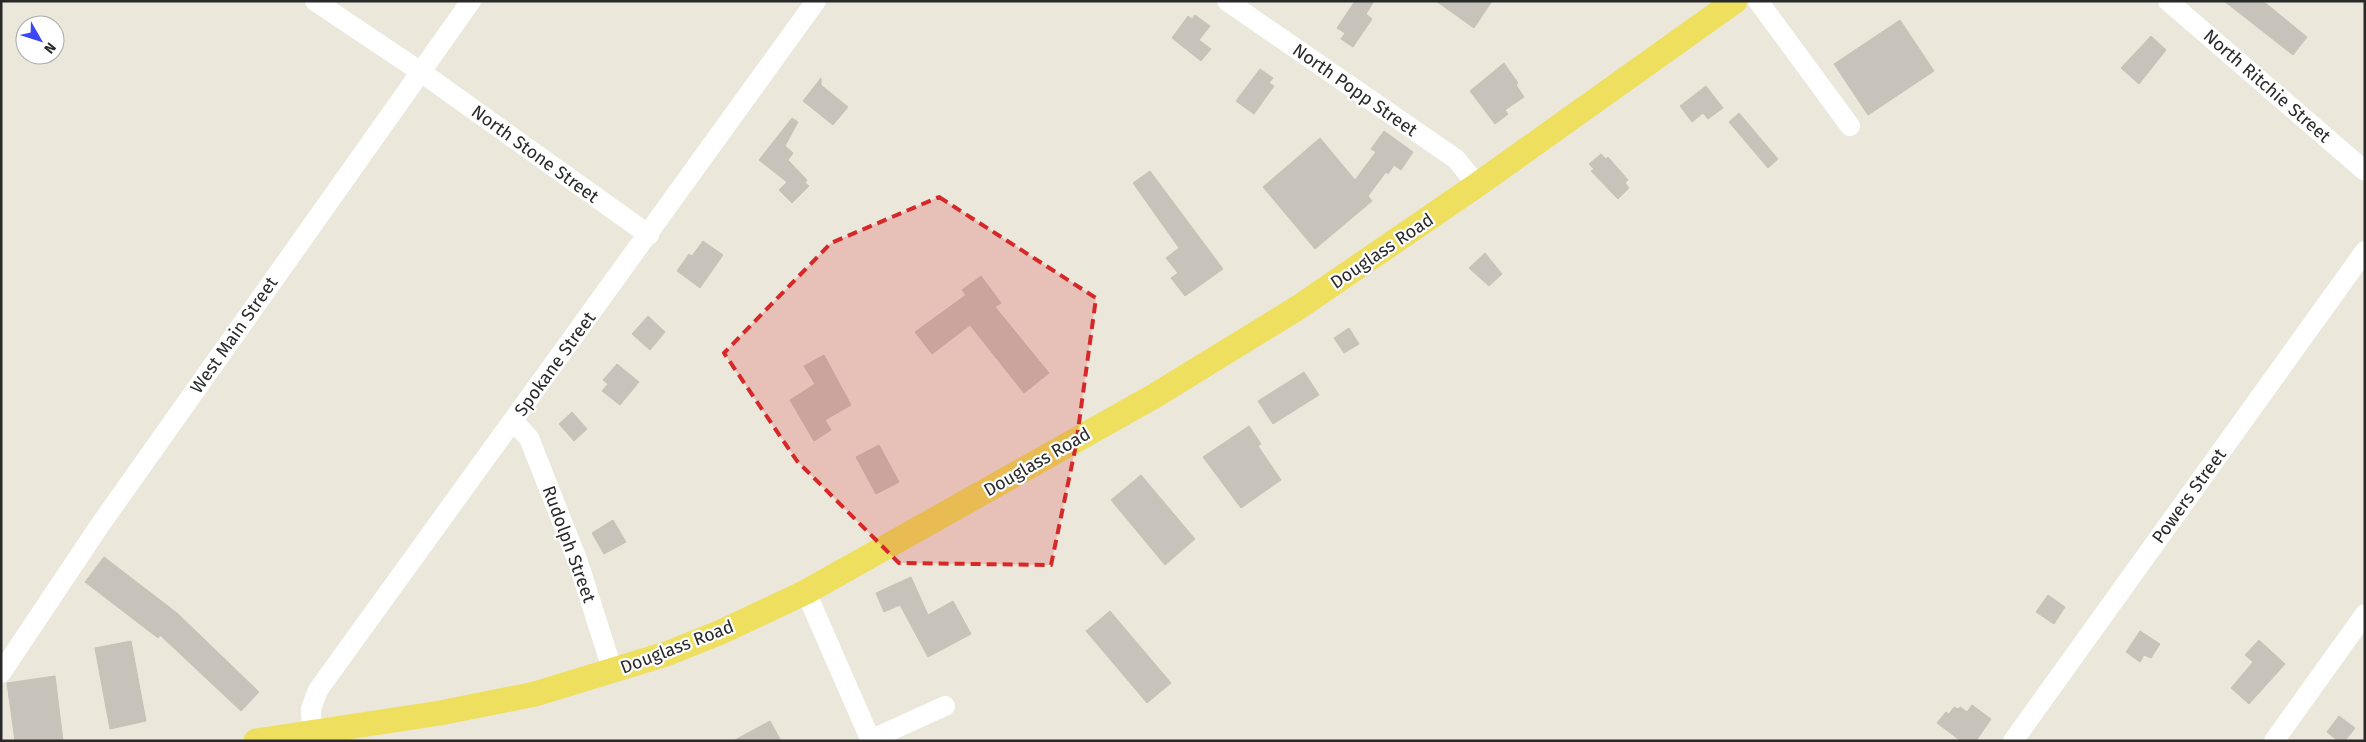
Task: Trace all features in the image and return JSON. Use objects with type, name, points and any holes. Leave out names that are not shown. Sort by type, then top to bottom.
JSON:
[{"type":"main road","name":"Douglass Road","points":[[256,741],[488,705],[535,694],[613,672],[721,632],[806,592],[1148,399],[1242,343],[1352,272],[1735,1]]},
{"type":"street","name":"North Stone Street","points":[[315,1],[421,72],[649,235]]},
{"type":"street","name":"West Main Street","points":[[1,673],[106,518],[471,1]]},
{"type":"street","name":"Spokane Street","points":[[312,733],[311,709],[318,690],[514,422],[816,1]]},
{"type":"street","name":"North Popp Street","points":[[1227,1],[1456,159],[1477,185]]},
{"type":"street","points":[[1758,1],[1850,126]]},
{"type":"street","name":"North Ritchie Street","points":[[2168,1],[2365,171]]},
{"type":"street","name":"Powers Street","points":[[2013,741],[2365,251]]},
{"type":"street","name":"Rudolph Street","points":[[514,422],[529,438],[578,562],[613,672]]},
{"type":"street","points":[[806,592],[870,741],[945,706]]},
{"type":"street","points":[[2274,741],[2365,614]]},
{"type":"highlighted area","points":[[939,197],[1096,298],[1076,445],[1051,565],[899,563],[797,461],[724,353],[831,243]]},
{"type":"building","points":[[1355,1],[1374,1],[1366,14],[1372,19],[1353,47],[1341,39],[1345,33],[1337,28]]},
{"type":"building","points":[[1436,1],[1492,1],[1474,28]]},
{"type":"building","points":[[2224,1],[2263,1],[2307,37],[2293,55]]},
{"type":"building","points":[[1195,15],[1210,26],[1199,40],[1211,49],[1201,61],[1172,38],[1188,16],[1192,19]]},
{"type":"building","points":[[1900,20],[1934,71],[1868,115],[1834,64]]},
{"type":"building","points":[[2151,36],[2166,50],[2139,84],[2121,68]]},
{"type":"building","points":[[1504,63],[1518,83],[1516,85],[1524,97],[1505,110],[1508,114],[1495,124],[1470,91]]},
{"type":"building","points":[[1260,69],[1273,78],[1269,83],[1274,86],[1254,114],[1236,101]]},
{"type":"building","points":[[821,78],[821,85],[848,107],[833,125],[803,101]]},
{"type":"building","points":[[1706,86],[1723,108],[1708,119],[1703,113],[1692,122],[1680,106]]},
{"type":"building","points":[[1739,113],[1778,159],[1768,168],[1729,122]]},
{"type":"building","points":[[792,118],[798,122],[785,146],[793,153],[788,160],[807,180],[805,183],[809,186],[792,203],[779,190],[787,182],[759,160]]},
{"type":"building","points":[[1384,131],[1413,152],[1401,170],[1394,165],[1388,174],[1386,172],[1368,196],[1372,201],[1315,249],[1263,187],[1320,138],[1355,180],[1376,152],[1371,149]]},
{"type":"building","points":[[1601,154],[1606,159],[1608,157],[1628,180],[1625,183],[1629,188],[1618,199],[1591,171],[1594,169],[1589,164]]},
{"type":"building","points":[[1150,171],[1223,269],[1185,296],[1171,278],[1178,273],[1166,258],[1179,248],[1133,183]]},
{"type":"building","points":[[703,241],[723,255],[700,288],[677,271],[689,254],[692,256]]},
{"type":"building","points":[[1485,253],[1502,274],[1489,286],[1469,268]]},
{"type":"building","points":[[981,276],[1001,303],[995,307],[1049,373],[1024,393],[970,325],[932,354],[915,332],[966,295],[962,290]]},
{"type":"building","points":[[648,316],[665,332],[650,350],[632,334]]},
{"type":"building","points":[[1349,328],[1359,344],[1344,353],[1334,338]]},
{"type":"building","points":[[824,355],[851,405],[825,420],[831,430],[814,441],[790,400],[815,384],[804,366]]},
{"type":"building","points":[[617,364],[639,382],[620,405],[602,391],[608,384],[603,380]]},
{"type":"building","points":[[1304,372],[1319,395],[1273,424],[1258,401]]},
{"type":"building","points":[[572,412],[587,429],[574,441],[559,424]]},
{"type":"building","points":[[1249,426],[1261,444],[1258,446],[1281,480],[1241,508],[1203,457]]},
{"type":"building","points":[[879,445],[899,482],[876,494],[856,457]]},
{"type":"building","points":[[1141,475],[1195,539],[1165,565],[1111,500]]},
{"type":"building","points":[[613,520],[626,542],[604,554],[592,533]]},
{"type":"building","points":[[104,557],[177,613],[259,692],[241,711],[160,635],[158,638],[85,582]]},
{"type":"building","points":[[911,577],[928,615],[953,601],[971,634],[928,657],[900,605],[884,612],[876,593]]},
{"type":"building","points":[[2048,595],[2065,607],[2054,624],[2036,612]]},
{"type":"building","points":[[1110,611],[1171,683],[1147,703],[1086,631]]},
{"type":"building","points":[[2140,631],[2160,644],[2151,658],[2144,655],[2140,662],[2126,652]]},
{"type":"building","points":[[2259,640],[2285,664],[2249,704],[2231,688],[2253,662],[2245,655]]},
{"type":"building","points":[[131,641],[146,721],[110,729],[95,648]]},
{"type":"building","points":[[55,676],[63,741],[15,741],[7,683]]},
{"type":"building","points":[[1972,705],[1991,719],[1976,741],[1961,741],[1937,723],[1946,712],[1949,714],[1954,707],[1958,709],[1960,707],[1967,712]]},
{"type":"building","points":[[2339,716],[2355,728],[2345,741],[2338,741],[2327,732]]},
{"type":"building","points":[[770,721],[781,741],[733,741]]}]
